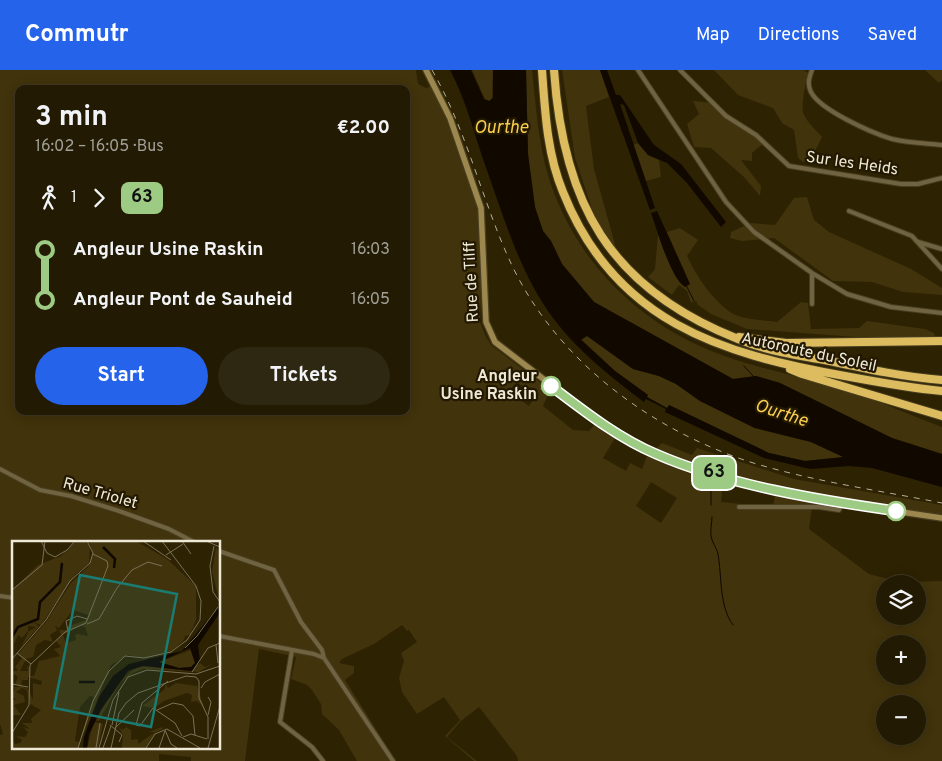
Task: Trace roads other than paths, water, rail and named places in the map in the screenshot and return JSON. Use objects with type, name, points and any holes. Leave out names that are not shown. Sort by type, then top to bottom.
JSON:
[{"type":"highway","name":"Autoroute du Soleil","points":[[542,70],[548,135],[557,176],[570,209],[602,260],[637,297],[683,329],[721,346],[779,364],[942,392]]},
{"type":"highway","name":"Autoroute du Soleil","points":[[554,70],[561,132],[570,173],[582,204],[602,238],[628,270],[665,302],[702,324],[732,337],[798,355],[942,380]]},
{"type":"highway","points":[[732,337],[786,343],[942,341]]},
{"type":"highway","points":[[779,364],[802,374],[942,416]]},
{"type":"main road","name":"Rue de Tilff","points":[[426,70],[450,118],[482,208],[486,322],[495,342],[588,413],[619,434],[655,454],[738,480],[841,503],[942,518]]},
{"type":"street","points":[[638,70],[735,213],[754,232],[812,273],[854,296],[891,308],[942,313]]},
{"type":"street","name":"Sur les Heids","points":[[680,70],[726,116],[756,134],[788,166],[901,184],[918,184],[942,178]]},
{"type":"street","name":"Sur les Heids","points":[[812,70],[808,83],[811,93],[818,101],[846,118],[892,139],[942,145]]},
{"type":"street","points":[[849,211],[912,236],[942,268]]},
{"type":"street","points":[[917,242],[942,249]]},
{"type":"street","points":[[812,273],[812,304]]},
{"type":"street","name":"Rue Triolet","points":[[0,468],[40,490],[72,496],[120,510],[169,529],[192,541]]},
{"type":"street","points":[[739,507],[769,509],[819,507],[839,510],[841,503]]},
{"type":"street","points":[[220,551],[274,570],[301,622],[322,650],[324,658],[393,761]]},
{"type":"street","points":[[220,636],[314,654],[324,658]]},
{"type":"street","points":[[292,650],[280,722],[312,747],[323,761]]},
{"type":"water","name":"Ourthe","points":[[450,70],[471,70],[484,99],[489,101],[493,98],[493,70],[526,70],[528,154],[535,207],[543,231],[551,241],[562,264],[594,302],[733,379],[756,376],[780,383],[892,438],[942,454],[942,487],[872,468],[849,466],[810,469],[764,458],[665,412],[666,409],[646,399],[644,402],[590,358],[554,319],[525,270],[509,234],[468,114]],"holes":[[[587,336],[633,369],[659,376],[676,384],[700,401],[755,428],[811,442],[843,457],[805,461],[769,453],[669,405],[667,408],[647,397],[648,395],[615,371],[581,340]]]},
{"type":"water","points":[[600,70],[607,70],[616,95],[620,95],[654,145],[681,164],[726,222],[721,227],[687,183],[667,163],[648,155],[638,143],[624,105],[620,104],[655,208],[650,210]]},
{"type":"water","points":[[657,211],[690,284],[685,287],[670,265],[661,242],[651,213]]},
{"type":"waterway","points":[[686,285],[694,301]]},
{"type":"waterway","points":[[744,366],[754,377]]},
{"type":"waterway","points":[[711,479],[711,505]]},
{"type":"waterway","points":[[712,517],[711,536],[718,554],[723,600],[728,617],[733,625]]},
{"type":"railway","points":[[432,70],[464,139],[509,259],[528,294],[551,327],[577,357],[607,384],[639,408],[673,429],[710,447],[747,461],[819,480],[942,503]]},
{"type":"railway","points":[[534,399],[543,386]]},
{"type":"place","name":"Angleur Usine Raskin","points":[[551,386]]}]
